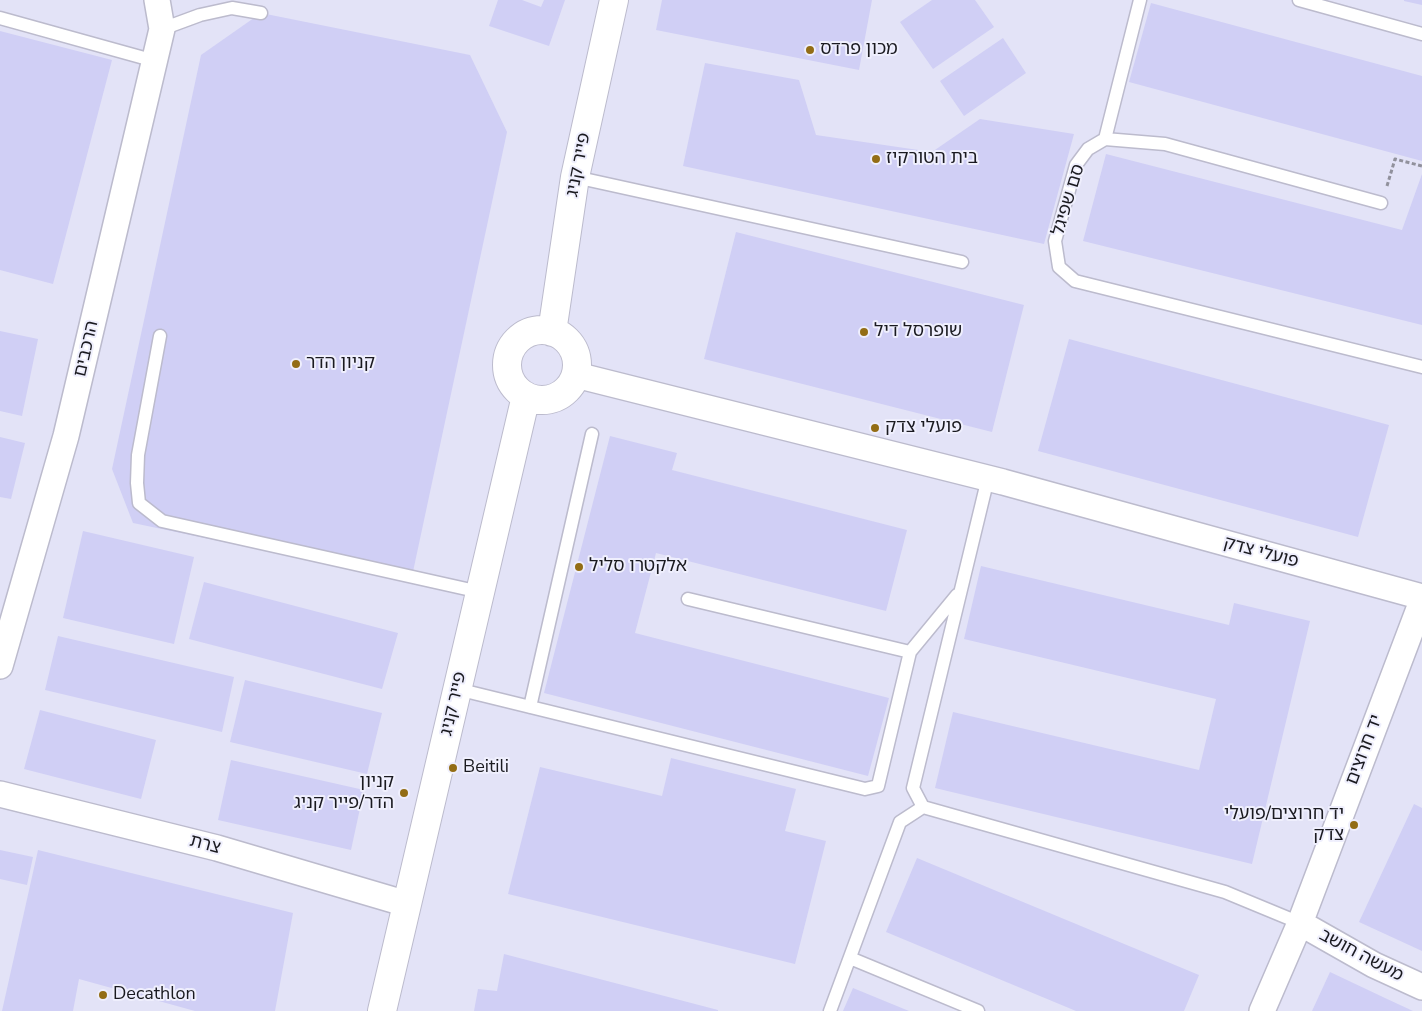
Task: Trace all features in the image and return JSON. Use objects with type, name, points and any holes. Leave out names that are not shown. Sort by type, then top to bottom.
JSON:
[{"type":"street","points":[[157,0],[162,29]]},
{"type":"street","name":"פייר קניג","points":[[552,332],[575,177],[614,0]]},
{"type":"street","name":"הרכבים","points":[[0,666],[66,436],[162,29]]},
{"type":"street","points":[[540,330],[552,332],[563,337],[572,346],[577,362],[576,375],[571,386],[562,394],[550,399],[538,400],[526,396],[516,389],[510,379],[508,357],[513,346],[521,337],[540,330]]},
{"type":"street","name":"פועלי צדק","points":[[576,375],[988,478],[1422,599]]},
{"type":"street","name":"פייר קניג","points":[[382,1011],[526,396]]},
{"type":"street","name":"יד חרוצים","points":[[1262,1011],[1300,923],[1422,599]]},
{"type":"street","name":"צרת","points":[[0,794],[216,848],[407,904]]},
{"type":"street","name":"מעשה חושב","points":[[1300,923],[1374,965],[1422,987]]},
{"type":"lane","points":[[1140,0],[1105,139],[1165,144],[1381,204]]},
{"type":"lane","points":[[1299,0],[1422,34]]},
{"type":"lane","points":[[162,29],[200,15],[232,8],[261,13]]},
{"type":"lane","points":[[0,18],[155,61]]},
{"type":"lane","name":"סם שפיגל","points":[[1105,139],[1088,149],[1076,165],[1055,241],[1059,267],[1075,281],[1422,368]]},
{"type":"lane","points":[[575,177],[962,262]]},
{"type":"lane","points":[[160,336],[138,455],[137,483],[139,503],[162,521],[480,592]]},
{"type":"lane","points":[[530,707],[592,434]]},
{"type":"lane","points":[[988,478],[913,788],[923,807],[1225,892],[1300,923]]},
{"type":"lane","points":[[457,689],[865,789],[878,786],[910,652],[960,592]]},
{"type":"lane","points":[[688,600],[910,652]]},
{"type":"lane","points":[[830,1011],[900,822],[923,807]]},
{"type":"lane","points":[[850,958],[978,1011]]},
{"type":"path","points":[[1381,204],[1396,159],[1422,166]]},
{"type":"shaded area","points":[[0,0],[1422,0],[1422,1011],[0,1011]]},
{"type":"building","points":[[498,0],[522,0],[541,7],[544,0],[565,0],[549,46],[489,26]]},
{"type":"building","name":"מכון פרדס","points":[[662,0],[872,0],[859,70],[656,30]]},
{"type":"building","points":[[932,0],[975,0],[994,27],[933,69],[900,22]]},
{"type":"building","points":[[1404,0],[1422,0],[1422,5],[1404,1]]},
{"type":"building","points":[[1151,3],[1422,76],[1422,161],[1129,82]]},
{"type":"building","name":"קניון הדר","points":[[261,13],[470,55],[507,132],[411,581],[133,523],[112,469],[201,55]]},
{"type":"building","points":[[0,31],[112,60],[53,284],[0,270]]},
{"type":"building","points":[[1003,38],[1026,73],[964,116],[940,81]]},
{"type":"building","name":"בית הטורקיז","points":[[705,63],[799,80],[816,135],[932,152],[980,119],[1074,134],[1044,244],[683,166]]},
{"type":"building","points":[[1106,154],[1402,230],[1422,174],[1422,325],[1083,241]]},
{"type":"building","name":"שופרסל דיל","points":[[736,232],[1024,305],[992,432],[704,359]]},
{"type":"building","points":[[0,331],[38,339],[22,416],[0,411]]},
{"type":"building","points":[[1069,339],[1389,425],[1358,537],[1038,451]]},
{"type":"building","points":[[610,436],[677,453],[672,470],[907,530],[886,611],[656,553],[635,633],[889,698],[868,776],[544,693]]},
{"type":"building","points":[[0,437],[25,443],[11,499],[0,497]]},
{"type":"building","points":[[83,531],[194,557],[174,644],[63,618]]},
{"type":"building","points":[[981,566],[1229,625],[1234,603],[1310,621],[1252,864],[935,788],[953,712],[1199,770],[1216,699],[964,639]]},
{"type":"building","points":[[204,582],[398,633],[382,689],[189,639]]},
{"type":"building","points":[[58,636],[234,677],[222,732],[45,690]]},
{"type":"building","points":[[245,680],[382,713],[367,774],[230,742]]},
{"type":"building","points":[[40,710],[156,740],[141,799],[24,769]]},
{"type":"building","points":[[671,758],[796,789],[785,831],[826,841],[795,964],[508,894],[540,767],[662,796]]},
{"type":"building","points":[[231,760],[364,790],[351,850],[218,820]]},
{"type":"building","points":[[1414,804],[1422,808],[1422,951],[1359,922]]},
{"type":"building","points":[[0,850],[33,857],[27,885],[0,879]]},
{"type":"building","points":[[38,850],[293,913],[275,1011],[195,1011],[79,979],[73,1011],[2,1011]]},
{"type":"building","points":[[917,858],[1199,975],[1184,1011],[1076,1011],[886,932]]},
{"type":"building","points":[[504,954],[718,1011],[474,1011],[478,989],[497,991]]},
{"type":"building","points":[[1330,972],[1385,998],[1413,1011],[1312,1011]]},
{"type":"building","points":[[853,988],[909,1011],[843,1011]]},
{"type":"place","name":"מכון פרדס","points":[[810,50]]},
{"type":"place","name":"בית הטורקיז","points":[[876,159]]},
{"type":"place","name":"שופרסל דיל","points":[[864,332]]},
{"type":"place","name":"קניון הדר","points":[[296,364]]},
{"type":"place","name":"פועלי צדק","points":[[875,428]]},
{"type":"place","name":"אלקטרו סליל","points":[[579,567]]},
{"type":"place","name":"Beitili","points":[[453,768]]},
{"type":"place","name":"קניון הדר/פייר קניג","points":[[404,793]]},
{"type":"place","name":"יד חרוצים/פועלי צדק","points":[[1354,825]]},
{"type":"place","name":"Decathlon","points":[[103,995]]}]
